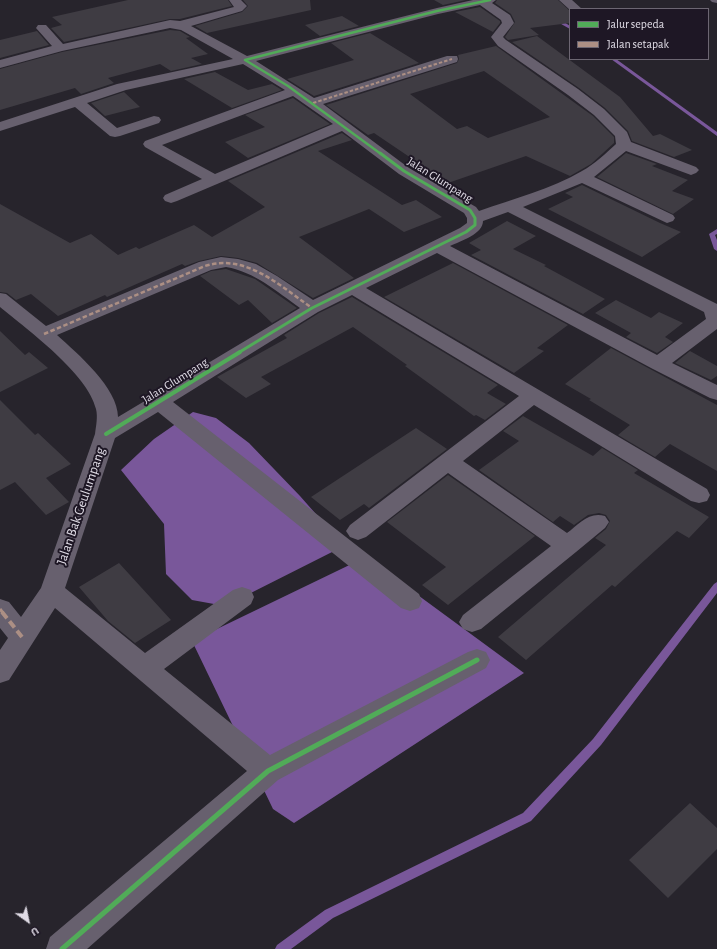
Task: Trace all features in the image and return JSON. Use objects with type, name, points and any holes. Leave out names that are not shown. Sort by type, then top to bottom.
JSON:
[{"type":"street","points":[[0,64],[129,32],[170,24],[180,25],[238,9],[241,6],[235,0]]},
{"type":"street","points":[[0,127],[122,87],[245,60],[485,0],[506,18],[508,23],[497,37],[502,43],[573,92],[598,112],[622,135],[624,145]]},
{"type":"street","points":[[565,0],[575,8]]},
{"type":"street","name":"Jalan Glumpang","points":[[106,434],[312,308],[466,232],[475,225],[475,218],[470,210],[465,206],[404,171],[294,90],[245,60],[180,25]]},
{"type":"street","points":[[42,28],[60,48]]},
{"type":"street","points":[[313,103],[452,59]]},
{"type":"street","points":[[214,180],[150,144],[294,90]]},
{"type":"street","points":[[77,102],[115,133],[154,120]]},
{"type":"street","points":[[170,198],[343,125]]},
{"type":"street","points":[[624,145],[691,170]]},
{"type":"street","points":[[475,218],[581,177],[606,162],[624,145]]},
{"type":"street","points":[[581,177],[667,218]]},
{"type":"street","points":[[509,206],[712,309],[716,320],[658,364]]},
{"type":"street","points":[[437,246],[658,364],[717,393]]},
{"type":"street","points":[[44,334],[205,266],[224,262],[243,265],[261,272],[312,308]]},
{"type":"street","points":[[353,288],[699,495]]},
{"type":"street","name":"Jalan Bak Geulumpang","points":[[0,298],[55,343],[101,393],[107,410],[106,434],[52,591],[0,672]]},
{"type":"street","points":[[358,531],[533,396]]},
{"type":"street","points":[[159,402],[410,601]]},
{"type":"street","points":[[448,462],[568,546]]},
{"type":"street","points":[[472,622],[597,522]]},
{"type":"street","points":[[52,591],[268,771]]},
{"type":"street","points":[[145,668],[242,597]]},
{"type":"street","points":[[0,609],[22,636]]},
{"type":"street","points":[[62,949],[268,771],[477,660]]},
{"type":"shaded area","points":[[193,412],[216,418],[249,443],[300,496],[344,546],[225,606],[192,600],[166,574],[164,524],[121,470],[154,439]]},
{"type":"shaded area","points":[[366,557],[524,673],[294,823],[273,809],[192,641]]},
{"type":"building","points":[[128,0],[228,0],[232,6],[180,19],[170,19],[64,42],[51,28],[62,25],[52,17]]},
{"type":"building","points":[[243,0],[310,0],[311,10],[207,33],[195,26],[242,12],[248,6]]},
{"type":"building","points":[[434,0],[466,0],[443,5]]},
{"type":"building","points":[[497,0],[558,0],[569,10],[569,23],[530,28],[539,35],[508,40],[505,37],[515,22],[511,14],[495,3]]},
{"type":"building","points":[[480,7],[500,21],[493,32],[455,12]]},
{"type":"building","points":[[342,16],[359,26],[320,36],[305,25]]},
{"type":"building","points":[[170,30],[180,31],[190,37],[186,38],[208,54],[191,58],[202,64],[171,71],[160,64],[108,78],[114,83],[81,94],[75,88],[0,110],[0,69],[62,52]]},
{"type":"building","points":[[37,31],[49,45],[0,58],[0,40]]},
{"type":"building","points":[[370,33],[419,63],[314,96],[287,79],[354,60],[331,43]]},
{"type":"building","points":[[537,36],[620,97],[653,136],[660,134],[692,150],[674,157],[632,141],[628,131],[605,108],[579,88],[512,42]]},
{"type":"building","points":[[496,46],[593,116],[614,137],[614,143],[591,164],[570,176],[526,156],[448,183],[374,133],[368,135],[326,105],[457,63],[459,59],[458,55]],"holes":[[[484,71],[550,117],[488,138],[467,126],[457,129],[410,94]]]},
{"type":"building","points":[[215,72],[248,90],[272,84],[282,90],[232,108],[184,79]]},
{"type":"building","points":[[124,92],[140,107],[105,116],[91,103]]},
{"type":"building","points":[[293,98],[330,124],[248,158],[225,142],[265,127],[245,115]]},
{"type":"building","points":[[342,133],[352,140],[318,151],[402,205],[416,200],[442,217],[404,232],[369,209],[299,237],[354,278],[313,298],[257,263],[238,258],[221,256],[185,266],[182,264],[107,297],[105,295],[58,316],[31,294],[16,300],[7,293],[0,292],[0,204],[70,243],[91,234],[118,255],[136,247],[139,249],[194,225],[212,237],[265,207],[228,181]]},
{"type":"building","points":[[626,153],[657,164],[652,166],[688,180],[672,191],[694,199],[673,214],[597,177]]},
{"type":"building","points":[[582,185],[681,232],[642,257],[548,209],[573,197],[565,193]]},
{"type":"building","points":[[507,221],[536,236],[513,249],[546,265],[544,266],[605,299],[583,314],[471,255],[481,250],[469,243]]},
{"type":"building","points":[[453,263],[568,325],[537,348],[544,351],[514,373],[384,297]]},
{"type":"building","points":[[226,269],[255,279],[297,308],[272,323],[248,300],[239,305],[200,276],[211,271]]},
{"type":"building","points":[[352,297],[498,385],[487,393],[506,404],[485,420],[476,415],[474,416],[405,366],[407,365],[353,327],[261,377],[271,384],[246,398],[217,377],[287,338],[284,335],[319,313]]},
{"type":"building","points":[[616,300],[651,318],[659,312],[683,323],[665,337],[673,342],[657,353],[626,337],[631,333],[595,313]]},
{"type":"building","points":[[0,331],[25,355],[29,352],[48,368],[0,392]]},
{"type":"building","points":[[611,348],[717,405],[717,471],[670,444],[655,457],[618,435],[630,425],[565,384]]},
{"type":"building","points":[[690,351],[717,366],[717,376],[711,380],[675,363]]},
{"type":"building","points":[[0,400],[35,435],[38,433],[71,464],[46,478],[69,502],[46,515],[15,482],[0,490]]},
{"type":"building","points":[[523,416],[593,456],[602,448],[638,470],[634,473],[709,517],[689,538],[677,531],[615,587],[612,585],[526,660],[498,637],[606,545],[595,538],[606,529],[610,521],[606,515],[599,513],[588,515],[574,525],[560,516],[553,522],[479,470],[519,441],[503,431]]},
{"type":"building","points":[[416,428],[447,449],[369,508],[364,504],[340,520],[311,497]]},
{"type":"building","points":[[448,475],[535,536],[448,605],[422,585],[446,567],[387,522]]},
{"type":"building","points":[[119,563],[171,620],[135,643],[108,621],[79,587]]},
{"type":"building","points":[[690,803],[717,828],[717,849],[668,898],[629,860]]},
{"type":"waterway","points":[[556,19],[569,27]]},
{"type":"waterway","points":[[614,60],[717,134]]},
{"type":"waterway","points":[[717,231],[712,234],[717,249]]},
{"type":"waterway","points":[[281,949],[329,914],[527,817],[597,742],[717,586]]},
{"type":"marked path","points":[[313,103],[452,59]]},
{"type":"marked path","points":[[44,334],[205,266],[221,262],[238,264],[261,273],[312,308]]},
{"type":"marked path","points":[[0,609],[22,637]]},
{"type":"cycle path","points":[[106,434],[312,308],[466,232],[475,225],[475,218],[470,210],[404,171],[327,113],[288,86],[245,60],[437,11],[490,0]]},
{"type":"cycle path","points":[[62,949],[268,771],[477,660]]}]
